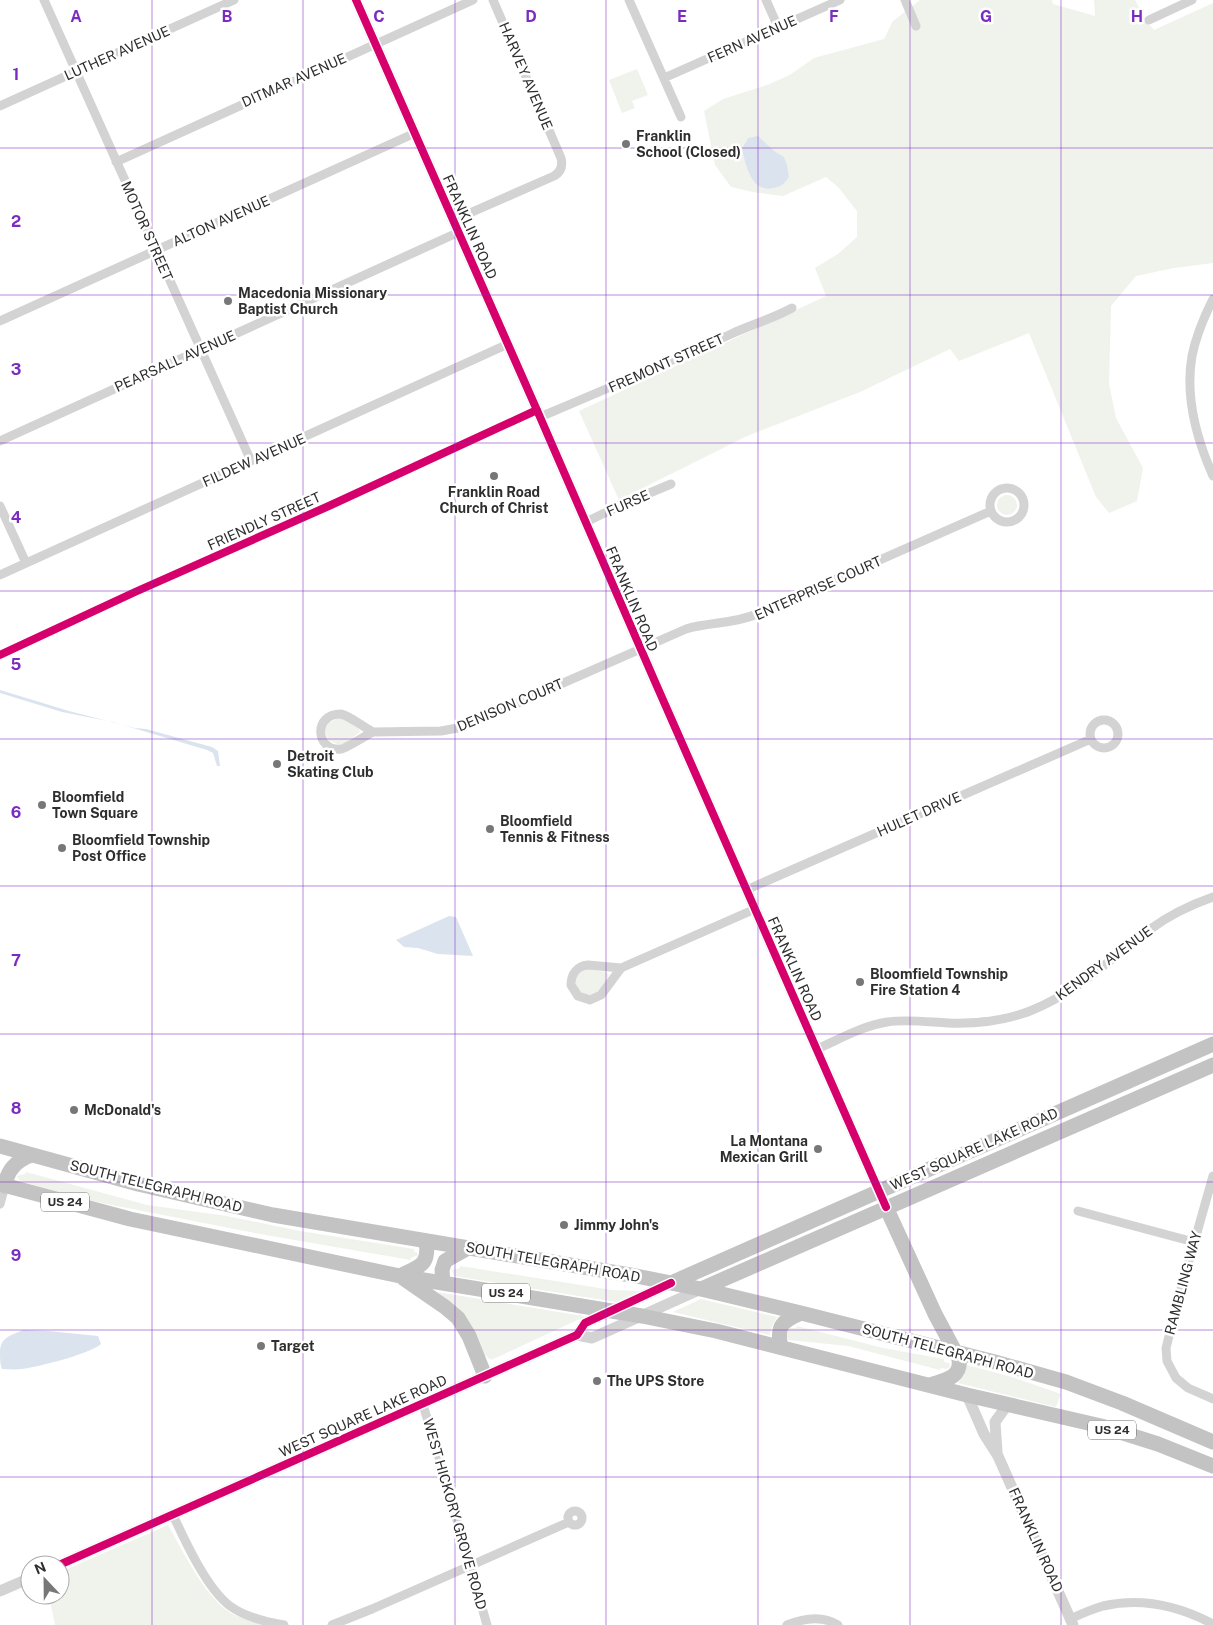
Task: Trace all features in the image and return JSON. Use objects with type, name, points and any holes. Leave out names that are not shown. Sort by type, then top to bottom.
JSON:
[{"type":"highway","name":"WEST SQUARE LAKE ROAD","points":[[671,1282],[1213,1044]]},
{"type":"highway","name":"WEST SQUARE LAKE ROAD","points":[[701,1289],[1213,1065]]},
{"type":"highway","name":"SOUTH TELEGRAPH ROAD","points":[[0,1146],[111,1177],[228,1206],[293,1219],[671,1282],[801,1313],[957,1352],[1066,1382],[1122,1403],[1213,1442]]},
{"type":"highway","points":[[3,1185],[10,1170],[16,1163],[32,1155]]},
{"type":"highway","name":"US 24","points":[[3,1185],[130,1219],[400,1276],[611,1310],[708,1329],[967,1395],[1101,1426],[1158,1444],[1213,1466]]},
{"type":"highway","name":"FRANKLIN ROAD","points":[[886,1207],[934,1314],[957,1352]]},
{"type":"highway","points":[[426,1241],[428,1254],[424,1262],[400,1276],[445,1306],[458,1318],[469,1336],[485,1376]]},
{"type":"highway","points":[[443,1283],[442,1270],[445,1261],[468,1248]]},
{"type":"highway","points":[[780,1347],[779,1333],[783,1322],[801,1313]]},
{"type":"highway","points":[[930,1385],[953,1376],[958,1372],[960,1366],[957,1352]]},
{"type":"street","name":"MOTOR STREET","points":[[44,0],[251,461]]},
{"type":"street","name":"LUTHER AVENUE","points":[[0,106],[234,0]]},
{"type":"street","name":"FRANKLIN ROAD","points":[[356,0],[886,1207]]},
{"type":"street","name":"DITMAR AVENUE","points":[[116,162],[473,0]]},
{"type":"street","name":"HARVEY AVENUE","points":[[454,220],[554,176],[560,171],[562,165],[559,153],[493,0]]},
{"type":"street","points":[[629,0],[681,117]]},
{"type":"street","points":[[766,0],[778,27]]},
{"type":"street","name":"FERN AVENUE","points":[[664,78],[840,0]]},
{"type":"street","points":[[905,0],[916,26]]},
{"type":"street","points":[[1149,20],[1192,0]]},
{"type":"street","name":"ALTON AVENUE","points":[[0,321],[415,133]]},
{"type":"street","name":"PEARSALL AVENUE","points":[[0,440],[459,232]]},
{"type":"street","points":[[1213,299],[1196,339],[1190,369],[1190,390],[1194,417],[1213,476]]},
{"type":"street","name":"FREMONT STREET","points":[[539,414],[642,374],[740,330],[771,319],[792,308]]},
{"type":"street","name":"FILDEW AVENUE","points":[[0,575],[508,344]]},
{"type":"street","name":"FRIENDLY STREET","points":[[0,655],[135,592],[539,414]]},
{"type":"street","name":"FURSE","points":[[586,522],[671,484]]},
{"type":"street","points":[[0,506],[26,563]]},
{"type":"street","name":"ENTERPRISE COURT","points":[[640,649],[692,627],[749,618],[991,511]]},
{"type":"street","name":"DENISON COURT","points":[[373,732],[341,714],[332,715],[325,720],[321,731],[325,743],[336,749],[348,746],[373,732],[456,729],[640,649]]},
{"type":"street","name":"HULET DRIVE","points":[[746,890],[1091,739]]},
{"type":"street","name":"KENDRY AVENUE","points":[[817,1049],[860,1030],[888,1022],[973,1023],[994,1020],[1028,1011],[1051,1002],[1068,992],[1160,922],[1190,906],[1213,897]]},
{"type":"street","points":[[622,968],[600,967],[588,964],[580,967],[572,977],[573,989],[578,996],[585,1000],[598,997],[622,968],[755,909]]},
{"type":"street","name":"RAMBLING WAY","points":[[1213,1176],[1167,1341],[1166,1354],[1172,1373],[1182,1384],[1213,1399]]},
{"type":"street","points":[[0,1204],[3,1185]]},
{"type":"street","points":[[1078,1211],[1194,1242]]},
{"type":"street","name":"WEST SQUARE LAKE ROAD","points":[[70,1560],[577,1334],[586,1323],[671,1282]]},
{"type":"street","name":"WEST SQUARE LAKE ROAD","points":[[577,1334],[592,1338],[701,1289]]},
{"type":"street","name":"FRANKLIN ROAD","points":[[967,1395],[984,1434],[998,1456],[1072,1622]]},
{"type":"street","name":"WEST HICKORY GROVE ROAD","points":[[422,1402],[487,1625]]},
{"type":"street","name":"FRANKLIN ROAD","points":[[998,1456],[995,1422],[1008,1404]]},
{"type":"street","points":[[173,1515],[196,1561],[216,1593],[225,1603],[242,1614],[284,1625]]},
{"type":"street","points":[[332,1625],[569,1522]]},
{"type":"street","points":[[0,1591],[20,1582]]},
{"type":"street","points":[[1072,1622],[1102,1606],[1130,1603],[1162,1605],[1182,1610],[1213,1624]]},
{"type":"street","points":[[787,1625],[814,1618],[824,1619],[838,1625]]},
{"type":"shaded area","points":[[920,0],[1052,0],[1053,4],[1095,16],[1094,0],[1135,0],[1147,22],[1154,30],[1213,3],[1213,263],[1174,268],[1136,276],[1111,306],[1109,384],[1116,418],[1143,468],[1137,501],[1109,513],[1096,497],[1029,333],[959,361],[950,349],[860,392],[747,436],[619,500],[579,411],[826,296],[815,268],[838,254],[857,237],[857,211],[838,187],[826,177],[783,196],[731,187],[715,165],[704,111],[723,99],[767,85],[790,75],[814,58],[884,39],[893,21]]},
{"type":"shaded area","points":[[637,69],[648,95],[632,101],[635,108],[622,113],[609,80]]},
{"type":"shaded area","points":[[758,136],[774,151],[784,157],[789,177],[779,186],[766,188],[759,186],[748,170],[742,149],[748,138]]},
{"type":"shaded area","points":[[1003,495],[1011,495],[1017,501],[1017,509],[1011,515],[1003,515],[997,509],[997,501]]},
{"type":"shaded area","points":[[0,690],[108,721],[62,712],[0,693]]},
{"type":"shaded area","points":[[339,718],[346,720],[359,729],[360,732],[346,743],[339,745],[328,740],[325,730],[328,723]]},
{"type":"shaded area","points":[[121,724],[212,747],[218,751],[220,766],[217,766],[213,753],[207,750]]},
{"type":"shaded area","points":[[449,916],[456,917],[473,956],[438,954],[418,948],[404,947],[396,940]]},
{"type":"shaded area","points":[[590,969],[606,972],[609,975],[598,992],[586,995],[577,987],[576,982],[577,976]]},
{"type":"shaded area","points":[[26,1172],[147,1205],[227,1216],[300,1231],[414,1249],[418,1255],[410,1260],[260,1234],[107,1204],[20,1181],[17,1176]]},
{"type":"shaded area","points":[[460,1266],[612,1290],[640,1291],[616,1302],[454,1276],[452,1270],[460,1268]]},
{"type":"shaded area","points":[[437,1292],[584,1317],[491,1360],[485,1356],[471,1325],[463,1313]]},
{"type":"shaded area","points":[[701,1299],[777,1317],[769,1335],[673,1312]]},
{"type":"shaded area","points":[[797,1326],[883,1348],[944,1359],[944,1362],[949,1363],[950,1366],[947,1369],[941,1368],[940,1370],[848,1346],[789,1340],[786,1331]]},
{"type":"shaded area","points":[[23,1330],[98,1336],[101,1344],[86,1352],[51,1363],[22,1369],[2,1369],[0,1348],[4,1340]]},
{"type":"shaded area","points":[[967,1365],[1012,1377],[1061,1394],[1056,1407],[958,1383],[964,1375]]},
{"type":"shaded area","points":[[168,1525],[197,1576],[216,1601],[226,1610],[237,1616],[270,1625],[55,1625],[51,1605],[70,1605],[70,1568]]},
{"type":"cycle path","points":[[356,0],[886,1207]]},
{"type":"cycle path","points":[[0,655],[537,410]]},
{"type":"cycle path","points":[[70,1560],[577,1335],[585,1323],[671,1283]]},
{"type":"place","name":"Franklin School (Closed)","points":[[626,144]]},
{"type":"place","name":"Macedonia Missionary Baptist Church","points":[[228,301]]},
{"type":"place","name":"Franklin Road Church of Christ","points":[[494,476]]},
{"type":"place","name":"Detroit Skating Club","points":[[277,764]]},
{"type":"place","name":"Bloomfield Town Square","points":[[42,805]]},
{"type":"place","name":"Bloomfield Tennis & Fitness","points":[[490,829]]},
{"type":"place","name":"Bloomfield Township Post Office","points":[[62,848]]},
{"type":"place","name":"Bloomfield Township Fire Station 4","points":[[860,982]]},
{"type":"place","name":"McDonald's","points":[[74,1110]]},
{"type":"place","name":"La Montana Mexican Grill","points":[[818,1149]]},
{"type":"place","name":"Jimmy John's","points":[[564,1225]]},
{"type":"place","name":"Target","points":[[261,1346]]},
{"type":"place","name":"The UPS Store","points":[[597,1381]]}]
